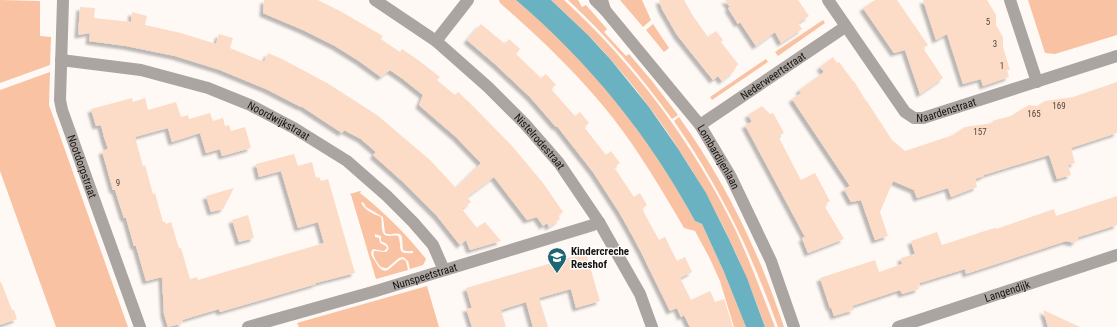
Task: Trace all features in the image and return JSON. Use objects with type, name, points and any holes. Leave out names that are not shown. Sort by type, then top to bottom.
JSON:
[{"type":"street","name":"Nootdorpstraat","points":[[63,0],[60,100],[62,110],[140,327]]},
{"type":"street","name":"Nistelrodestraat","points":[[375,0],[436,41],[488,87],[525,124],[559,163],[599,222],[640,294],[652,327]]},
{"type":"street","points":[[436,41],[468,0]]},
{"type":"street","name":"Lombardijenlaan","points":[[595,0],[603,5],[700,124],[731,177],[767,254],[794,327]]},
{"type":"street","name":"Naardenstraat","points":[[828,0],[845,27],[905,112],[914,118],[923,118],[1117,56]]},
{"type":"street","points":[[1010,0],[1037,82]]},
{"type":"street","name":"Nederweertstraat","points":[[700,124],[845,27]]},
{"type":"street","name":"Noordwijkstraat","points":[[61,60],[141,70],[208,88],[250,105],[294,128],[347,162],[387,196],[413,222],[433,246],[444,270]]},
{"type":"street","name":"Nunspeetstraat","points":[[248,327],[444,270],[599,222]]},
{"type":"street","name":"Langendijk","points":[[898,327],[1117,255]]},
{"type":"shaded area","points":[[0,0],[40,1],[40,36],[51,37],[50,65],[0,83]]},
{"type":"shaded area","points":[[499,0],[516,0],[568,47],[604,87],[638,130],[668,175],[695,221],[702,224],[724,272],[746,327],[734,327],[720,281],[695,231],[684,228],[642,158],[623,131],[600,102],[573,72],[500,3]]},
{"type":"shaded area","points":[[551,0],[564,0],[590,25],[638,78],[681,136],[718,197],[735,229],[751,265],[775,327],[765,327],[734,249],[715,211],[672,139],[621,71],[593,40]]},
{"type":"shaded area","points":[[568,0],[578,0],[582,7],[586,5],[607,29],[604,32],[626,56],[629,54],[678,115],[672,119],[623,57]]},
{"type":"shaded area","points":[[620,0],[642,0],[651,20],[643,27]]},
{"type":"shaded area","points":[[1028,0],[1117,0],[1117,35],[1055,54],[1045,53]]},
{"type":"shaded area","points":[[823,20],[825,23],[778,56],[775,52]]},
{"type":"shaded area","points":[[653,24],[669,48],[664,52],[646,30]]},
{"type":"shaded area","points":[[766,59],[768,62],[712,100],[710,97]]},
{"type":"shaded area","points":[[50,72],[49,105],[128,327],[56,327],[0,171],[0,90]]},
{"type":"shaded area","points":[[679,117],[696,141],[726,192],[752,244],[784,327],[778,327],[745,245],[721,197],[694,151],[674,121]]},
{"type":"shaded area","points":[[361,191],[360,193],[386,216],[419,250],[426,259],[423,265],[410,269],[408,261],[403,257],[399,258],[387,268],[381,267],[375,259],[374,251],[386,252],[388,247],[387,244],[381,241],[381,236],[375,234],[375,237],[379,238],[380,243],[387,248],[384,251],[373,249],[371,252],[371,255],[379,267],[385,271],[388,270],[402,259],[406,261],[408,270],[376,279],[350,194]],"holes":[[[363,202],[366,207],[383,217],[385,233],[400,234],[402,237],[403,250],[413,251],[413,253],[404,253],[402,251],[398,236],[389,236],[384,234],[381,217],[367,210],[361,203]]]},
{"type":"shaded area","points":[[427,286],[439,327],[299,327],[297,323]]},
{"type":"water","points":[[516,0],[551,0],[588,35],[611,60],[649,107],[679,150],[706,193],[747,278],[765,327],[746,327],[724,272],[702,224],[695,221],[658,159],[638,130],[593,75],[569,49]]},
{"type":"building","points":[[264,0],[318,0],[383,36],[381,39],[400,52],[402,49],[418,60],[440,77],[437,80],[455,95],[458,92],[513,147],[543,183],[563,212],[558,216],[560,219],[549,227],[547,223],[543,226],[537,217],[527,220],[494,177],[467,197],[471,202],[462,209],[477,228],[485,222],[501,241],[470,250],[466,240],[460,245],[437,216],[373,155],[376,152],[361,139],[344,130],[342,133],[301,106],[266,89],[220,70],[175,56],[126,46],[89,41],[90,33],[78,35],[80,7],[95,8],[94,18],[131,22],[132,12],[147,16],[145,25],[181,33],[216,44],[219,34],[233,38],[230,48],[264,62],[268,53],[282,59],[327,83],[377,115],[430,160],[456,188],[481,163],[456,137],[419,105],[423,95],[403,79],[390,70],[381,77],[335,46],[303,30],[263,13]]},
{"type":"building","points":[[659,0],[684,0],[708,37],[716,31],[723,40],[721,42],[738,64],[734,71],[722,81],[718,76],[713,80],[677,35],[662,9]]},
{"type":"building","points":[[725,0],[798,0],[809,16],[798,23],[802,29],[781,43],[775,32],[756,46],[740,22],[738,24]]},
{"type":"building","points":[[875,0],[897,0],[928,45],[923,48],[943,78],[920,94],[905,50],[894,53],[863,8]]},
{"type":"building","points":[[923,0],[987,0],[996,15],[996,25],[1003,37],[1003,47],[1010,70],[1007,70],[1009,77],[983,86],[981,79],[963,84],[947,34],[936,40]]},
{"type":"building","points":[[481,24],[505,44],[509,39],[520,49],[516,54],[541,78],[546,74],[556,85],[551,89],[575,116],[580,112],[589,123],[584,127],[606,155],[611,151],[620,163],[614,167],[634,197],[640,193],[647,205],[642,209],[659,240],[665,237],[677,261],[685,257],[692,272],[680,278],[691,300],[710,291],[715,302],[724,299],[733,327],[690,327],[684,315],[681,317],[677,308],[670,311],[632,235],[593,172],[557,126],[556,127],[530,97],[467,40]]},
{"type":"building","points":[[833,57],[837,63],[839,62],[854,81],[892,140],[905,151],[953,135],[965,127],[993,123],[992,121],[1011,116],[1029,105],[1037,106],[1045,101],[1073,97],[1117,82],[1117,133],[1071,148],[1075,163],[1068,165],[1071,175],[1057,179],[1049,155],[984,175],[975,179],[977,187],[951,197],[948,188],[917,198],[914,190],[893,181],[880,212],[888,236],[875,240],[861,200],[851,202],[844,189],[850,186],[792,99],[801,93],[799,90],[824,72],[820,67]]},
{"type":"building","points":[[132,98],[133,102],[145,98],[148,110],[176,102],[181,117],[188,115],[189,119],[210,113],[213,121],[223,118],[225,126],[229,125],[231,131],[245,127],[251,148],[222,156],[220,149],[206,153],[200,133],[172,142],[168,128],[135,137],[153,194],[155,193],[163,222],[166,224],[171,222],[179,248],[181,248],[190,279],[197,277],[198,280],[324,243],[318,222],[298,228],[281,171],[259,177],[256,164],[294,154],[298,166],[312,162],[316,178],[319,177],[321,181],[328,179],[355,273],[316,283],[220,312],[219,309],[182,320],[183,323],[168,327],[164,314],[162,277],[146,281],[126,218],[124,218],[115,190],[113,190],[102,151],[108,149],[101,125],[96,126],[91,109]]},
{"type":"building","points":[[762,106],[770,114],[773,113],[784,133],[778,136],[801,180],[815,173],[830,201],[824,205],[844,239],[808,253],[802,238],[805,237],[745,125],[752,122],[748,115]]},
{"type":"building","points":[[234,188],[223,209],[211,212],[206,196]]},
{"type":"building","points":[[1117,196],[1117,225],[1079,237],[1074,243],[1066,241],[966,274],[965,269],[920,283],[918,286],[919,289],[902,294],[900,290],[852,306],[854,310],[834,316],[820,278],[875,260],[879,272],[902,264],[901,258],[915,254],[911,241],[937,232],[942,245],[991,229],[996,229],[1054,209],[1056,216]]},
{"type":"building","points":[[248,215],[254,238],[239,242],[232,220]]},
{"type":"building","points":[[586,253],[600,301],[576,308],[571,289],[539,298],[548,327],[533,327],[526,302],[501,310],[506,327],[472,327],[466,308],[472,308],[466,288]]},
{"type":"building","points":[[0,282],[17,319],[0,325]]},
{"type":"building","points":[[1043,310],[1080,327],[1048,327]]},
{"type":"place","name":"Kindercreche Reeshof","points":[[557,274]]}]
